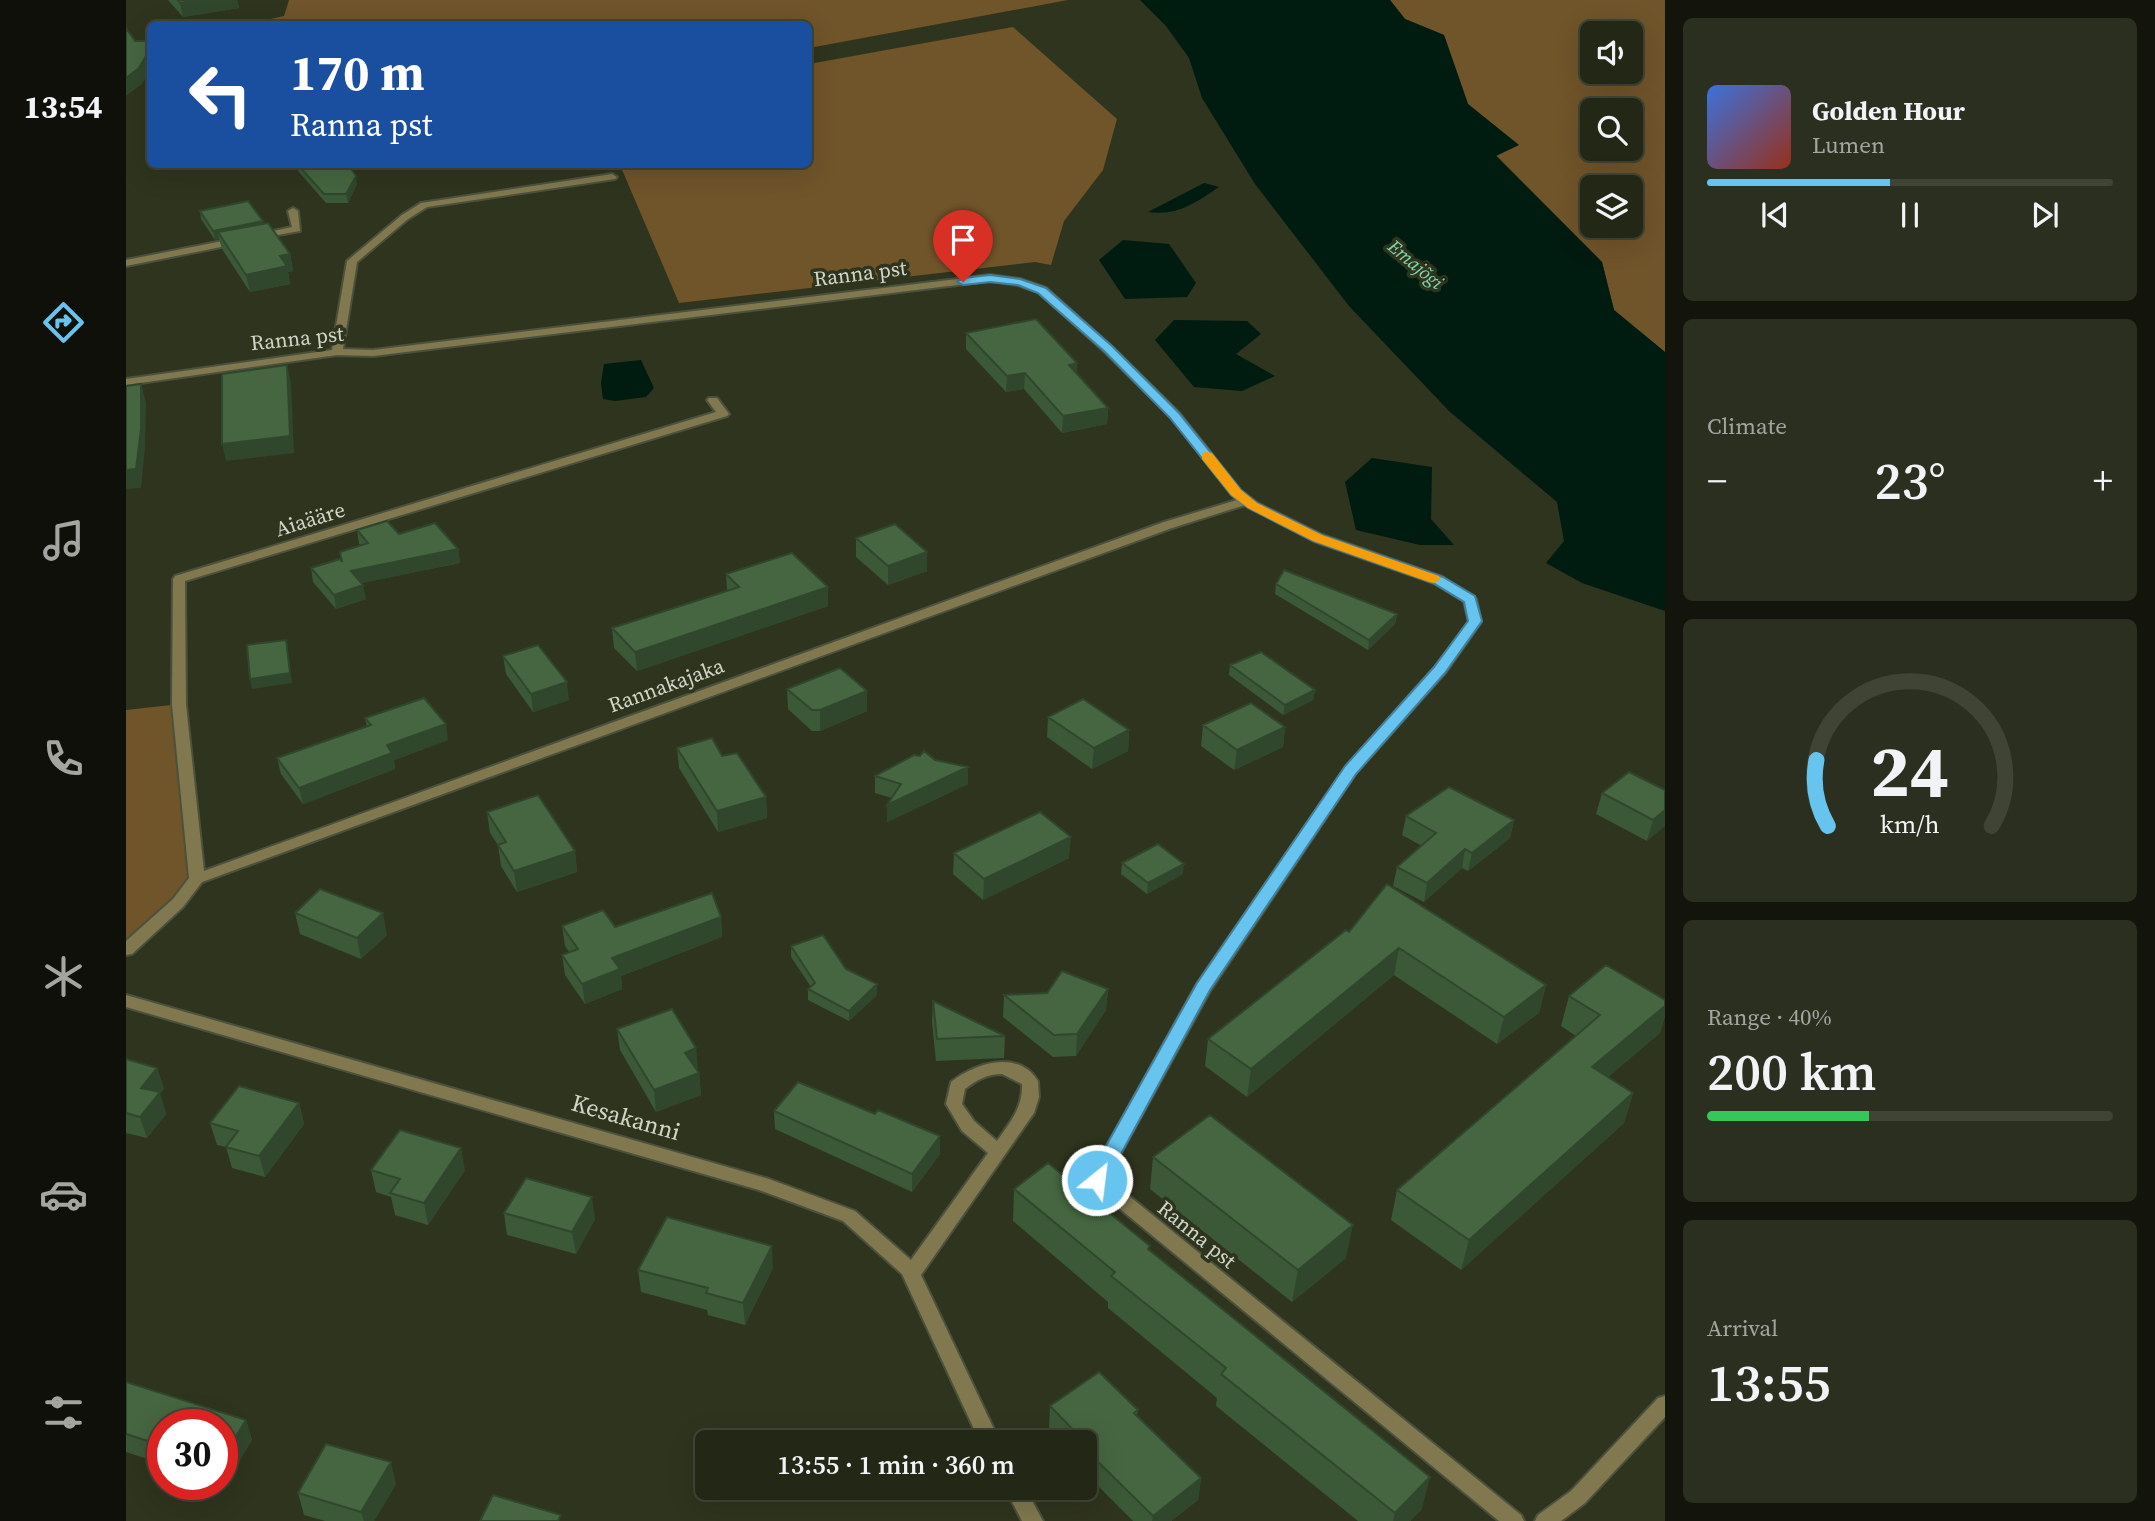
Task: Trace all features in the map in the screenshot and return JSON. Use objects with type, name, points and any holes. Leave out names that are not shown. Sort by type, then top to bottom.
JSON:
[{"type":"street","points":[[337,352],[352,261],[405,217],[424,205],[444,201],[612,177]]},
{"type":"street","points":[[126,263],[298,229],[293,211]]},
{"type":"street","name":"Ranna pst","points":[[126,383],[337,352],[373,354],[990,278],[1020,282],[1042,290],[1108,349],[1175,415],[1236,493],[1318,538],[1438,580],[1470,600],[1475,621],[1440,670],[1351,770],[1203,988],[1097,1180],[1514,1521]]},
{"type":"street","name":"Aiaääre","points":[[197,879],[179,705],[179,579],[723,414],[713,400]]},
{"type":"street","name":"Rannakajaka","points":[[197,879],[1168,525],[1246,500]]},
{"type":"street","points":[[126,950],[178,903],[197,879]]},
{"type":"street","name":"Kesakanni","points":[[126,1001],[763,1184],[849,1216],[911,1274],[984,1430]]},
{"type":"street","points":[[911,1274],[1026,1113],[1031,1097],[1030,1081],[1016,1070],[996,1067],[971,1074],[957,1086],[954,1104],[968,1126],[998,1152]]},
{"type":"street","points":[[1545,1521],[1578,1497],[1665,1404]]},
{"type":"street","points":[[1022,1500],[1033,1521]]},
{"type":"shaded area","points":[[289,0],[1068,0],[812,47],[812,21],[262,21],[284,16]]},
{"type":"shaded area","points":[[1390,0],[1665,0],[1665,352],[1614,310],[1602,262],[1496,155],[1518,145],[1468,104],[1444,35],[1405,19]]},
{"type":"shaded area","points":[[1013,27],[1117,119],[1103,170],[1064,221],[1051,265],[1035,262],[679,303],[621,168],[812,168],[812,63]]},
{"type":"shaded area","points":[[180,704],[195,884],[126,951],[126,710]]},
{"type":"water","name":"Emajõgi","points":[[1140,0],[1390,0],[1405,19],[1444,35],[1468,104],[1519,145],[1496,156],[1602,262],[1614,310],[1665,352],[1665,611],[1582,583],[1546,563],[1564,541],[1557,502],[1449,411],[1349,306],[1255,184],[1202,98],[1189,58],[1166,26]]},
{"type":"water","points":[[1204,183],[1219,187],[1177,210],[1148,212]]},
{"type":"water","points":[[1123,240],[1169,244],[1196,283],[1187,297],[1125,299],[1099,260]]},
{"type":"water","points":[[1174,320],[1247,321],[1261,334],[1236,354],[1275,376],[1242,391],[1194,387],[1155,340]]},
{"type":"water","points":[[641,360],[654,388],[646,397],[615,401],[603,399],[601,383],[604,364]]},
{"type":"water","points":[[1372,458],[1432,467],[1431,519],[1454,545],[1420,545],[1356,530],[1345,482]]},
{"type":"building","points":[[126,28],[135,41],[147,41],[147,54],[139,68],[126,78]]},
{"type":"building","points":[[301,168],[351,168],[356,176],[346,194],[324,194]]},
{"type":"building","points":[[248,201],[263,221],[213,231],[200,211]]},
{"type":"building","points":[[268,223],[290,254],[280,256],[287,266],[246,275],[218,232]]},
{"type":"building","points":[[1036,319],[1077,363],[1069,365],[1108,408],[1063,416],[1025,373],[1007,376],[966,333]]},
{"type":"building","points":[[287,365],[290,436],[222,444],[222,374]]},
{"type":"building","points":[[141,384],[141,429],[136,469],[126,470],[126,386]]},
{"type":"building","points":[[387,521],[399,534],[435,523],[458,549],[351,571],[363,585],[334,595],[311,568],[340,559],[342,562],[340,552],[368,543],[357,530]]},
{"type":"building","points":[[895,524],[927,552],[888,566],[856,538]]},
{"type":"building","points":[[792,553],[828,587],[635,652],[612,628],[739,587],[726,574]]},
{"type":"building","points":[[1284,570],[1397,614],[1369,640],[1276,584]]},
{"type":"building","points":[[286,640],[290,673],[250,679],[247,645]]},
{"type":"building","points":[[538,645],[567,682],[531,694],[503,656]]},
{"type":"building","points":[[1261,652],[1315,690],[1285,705],[1230,665]]},
{"type":"building","points":[[840,668],[867,691],[820,710],[812,710],[787,689]]},
{"type":"building","points":[[424,698],[446,724],[387,745],[392,753],[299,788],[277,758],[371,725],[365,718]]},
{"type":"building","points":[[1083,699],[1129,730],[1094,748],[1048,717]]},
{"type":"building","points":[[1251,703],[1285,727],[1237,750],[1203,725]]},
{"type":"building","points":[[712,738],[722,756],[737,753],[766,797],[717,811],[677,748]]},
{"type":"building","points":[[924,751],[935,760],[968,767],[887,805],[901,784],[875,776],[914,755],[920,756]]},
{"type":"building","points":[[1629,772],[1665,790],[1665,810],[1653,820],[1602,793]]},
{"type":"building","points":[[1449,787],[1514,820],[1472,853],[1465,849],[1427,883],[1397,867],[1436,833],[1406,816]]},
{"type":"building","points":[[538,795],[575,851],[514,871],[498,845],[506,842],[487,812]]},
{"type":"building","points":[[1040,812],[1071,837],[984,879],[954,853]]},
{"type":"building","points":[[1158,844],[1184,864],[1148,883],[1122,863]]},
{"type":"building","points":[[1387,884],[1546,985],[1504,1017],[1399,948],[1251,1069],[1208,1039],[1346,930],[1349,932]]},
{"type":"building","points":[[320,889],[383,913],[357,938],[295,913]]},
{"type":"building","points":[[712,893],[721,917],[612,958],[620,969],[582,984],[562,955],[578,949],[562,926],[603,910],[615,927]]},
{"type":"building","points":[[823,935],[846,969],[877,984],[849,1011],[808,989],[815,983],[791,946]]},
{"type":"building","points":[[1606,965],[1665,1000],[1665,1006],[1592,1067],[1633,1093],[1469,1240],[1397,1190],[1600,1015],[1569,996]]},
{"type":"building","points":[[1062,971],[1108,989],[1077,1034],[1054,1035],[1004,995],[1047,993]]},
{"type":"building","points":[[933,1001],[1005,1036],[937,1039]]},
{"type":"building","points":[[672,1009],[696,1048],[685,1053],[699,1073],[654,1090],[617,1029]]},
{"type":"building","points":[[126,1059],[157,1068],[141,1088],[160,1092],[140,1117],[126,1113]]},
{"type":"building","points":[[798,1082],[875,1114],[878,1110],[940,1136],[912,1174],[774,1111]]},
{"type":"building","points":[[239,1086],[299,1103],[259,1156],[226,1147],[238,1131],[210,1123]]},
{"type":"building","points":[[1210,1115],[1353,1225],[1298,1270],[1153,1157]]},
{"type":"building","points":[[400,1130],[461,1148],[424,1203],[390,1193],[400,1179],[371,1170]]},
{"type":"building","points":[[1048,1163],[1150,1246],[1148,1249],[1430,1477],[1395,1513],[1221,1374],[1226,1368],[1111,1276],[1115,1272],[1014,1189]]},
{"type":"building","points":[[526,1178],[592,1197],[572,1232],[504,1213]]},
{"type":"building","points":[[667,1217],[772,1246],[743,1303],[706,1293],[708,1288],[638,1270]]},
{"type":"building","points":[[1099,1372],[1138,1410],[1134,1413],[1201,1478],[1153,1516],[1097,1461],[1097,1430],[1073,1430],[1050,1406]]},
{"type":"building","points":[[126,1382],[211,1409],[147,1409],[147,1441],[126,1434]]},
{"type":"building","points":[[238,1417],[246,1420],[238,1433]]},
{"type":"building","points":[[326,1444],[391,1462],[361,1512],[298,1493]]},
{"type":"building","points":[[493,1495],[561,1515],[558,1521],[480,1521]]},
{"type":"slow traffic","points":[[1207,456],[1236,493],[1252,506],[1318,538],[1434,579]]},
{"type":"route","points":[[963,282],[990,278],[1020,282],[1042,290],[1108,349],[1175,415],[1236,493],[1252,506],[1318,538],[1438,580],[1470,600],[1475,621],[1440,670],[1351,770],[1203,988],[1097,1180]]}]
